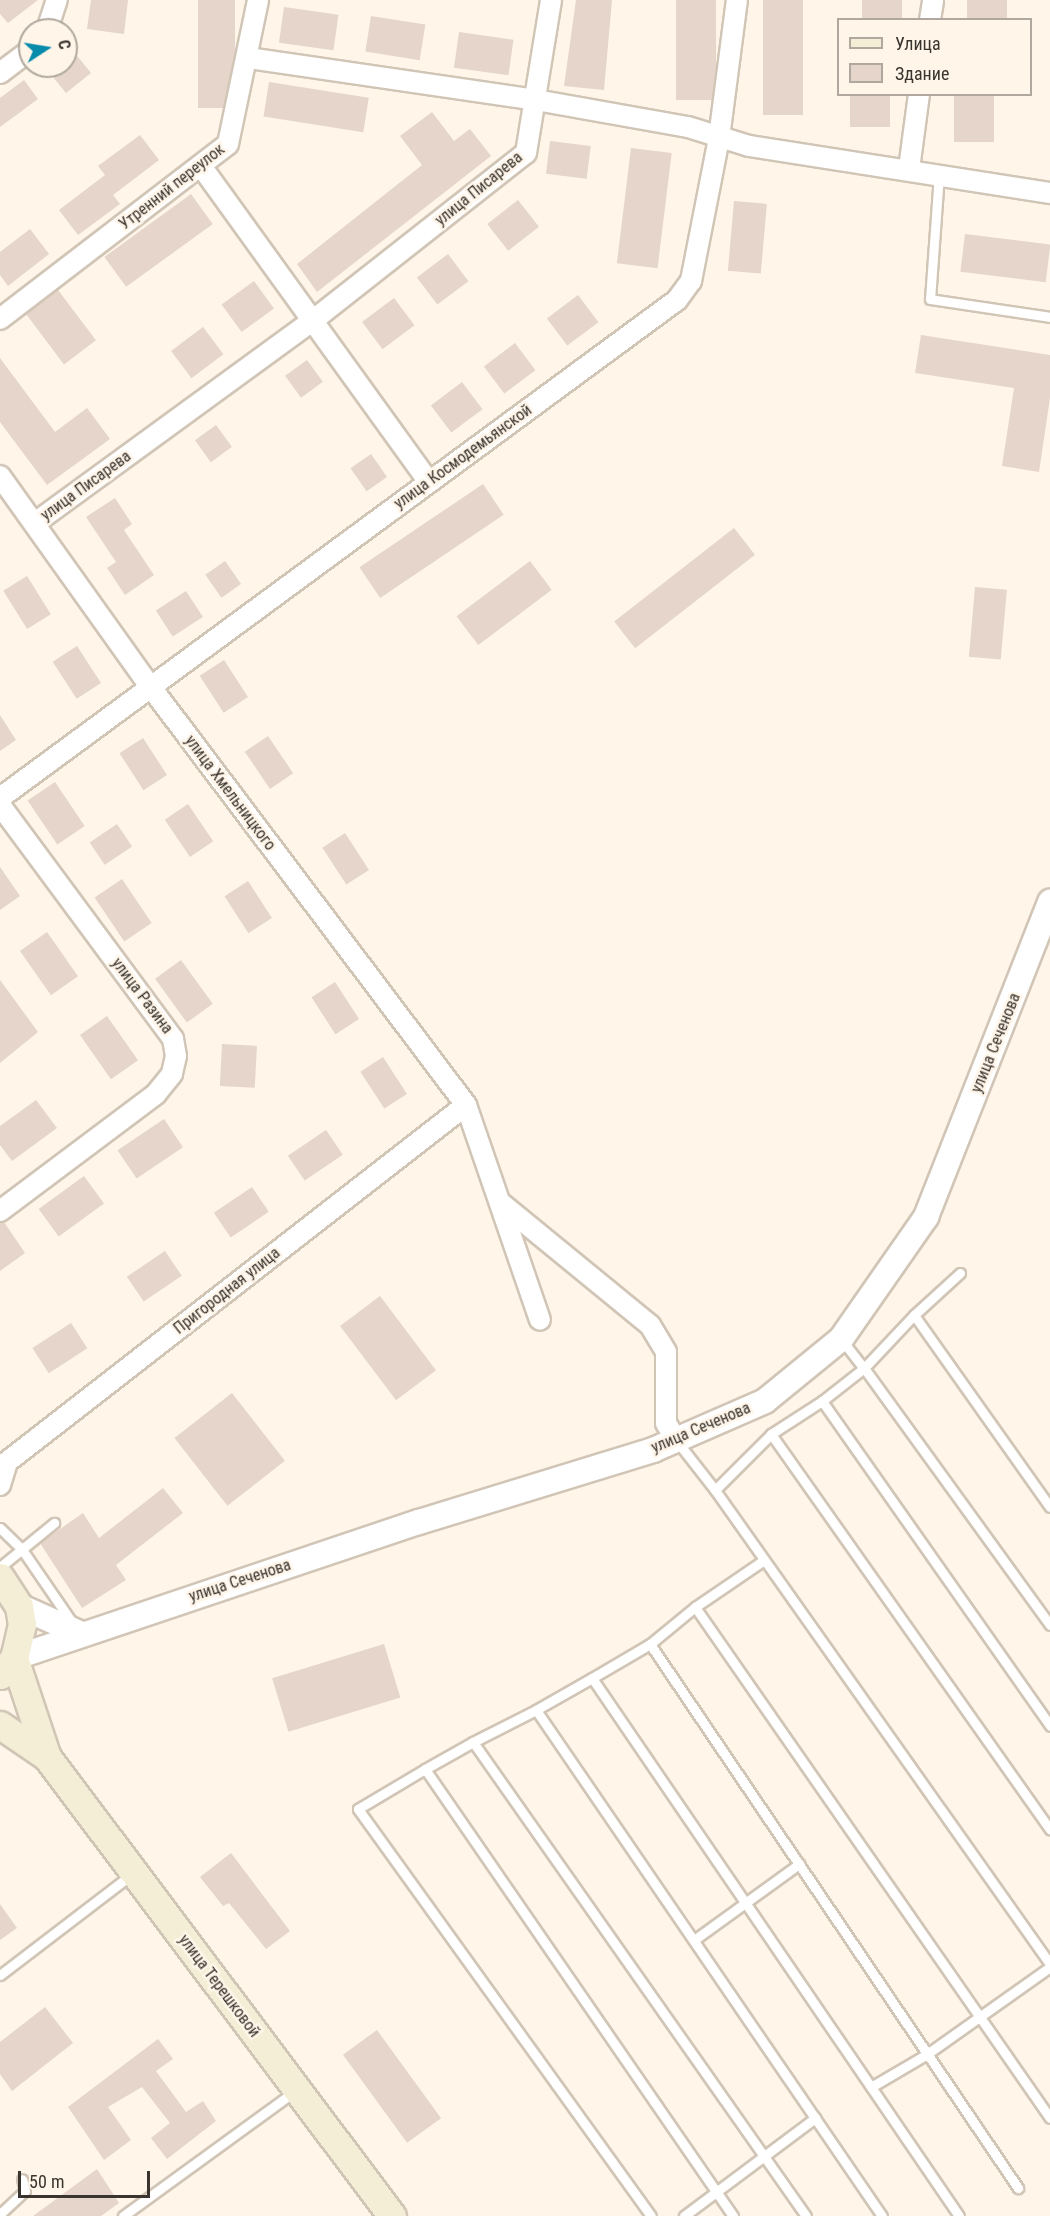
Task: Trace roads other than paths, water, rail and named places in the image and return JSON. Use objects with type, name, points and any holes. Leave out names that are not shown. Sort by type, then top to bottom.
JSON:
[{"type":"main road","points":[[0,1577],[20,1606],[21,1641],[7,1667]]},
{"type":"main road","name":"улица Терешковой","points":[[7,1667],[46,1756],[392,2216]]},
{"type":"main road","name":"улица Терешковой","points":[[0,1725],[46,1756]]},
{"type":"street","points":[[51,18],[57,0]]},
{"type":"street","name":"Утренний переулок","points":[[0,319],[228,144],[249,58],[258,0]]},
{"type":"street","name":"улица Писарева","points":[[35,523],[311,322],[526,153],[551,0]]},
{"type":"street","name":"улица Космодемьянской","points":[[0,798],[678,300],[691,281],[719,138],[737,0]]},
{"type":"street","points":[[930,18],[933,0]]},
{"type":"street","points":[[249,58],[536,100],[688,127],[719,138],[1050,193]]},
{"type":"street","points":[[0,73],[18,59]]},
{"type":"street","points":[[909,169],[919,96]]},
{"type":"street","points":[[201,166],[311,322],[429,482]]},
{"type":"street","name":"улица Хмельницкого","points":[[0,476],[150,686],[466,1105],[540,1320]]},
{"type":"street","name":"улица Разина","points":[[0,805],[173,1039],[176,1056],[172,1074],[156,1094],[0,1211]]},
{"type":"street","name":"улица Сеченова","points":[[7,1667],[79,1634],[676,1440],[765,1401],[841,1339],[926,1217],[1050,902]]},
{"type":"street","name":"Пригородная улица","points":[[0,1485],[7,1462],[466,1105]]},
{"type":"street","points":[[498,1200],[650,1325],[666,1352],[666,1423],[676,1440]]},
{"type":"street","points":[[20,1606],[79,1634]]},
{"type":"lane","points":[[939,174],[930,299],[1050,317]]},
{"type":"lane","points":[[715,1490],[771,1434],[822,1401],[864,1368],[914,1315],[960,1273]]},
{"type":"lane","points":[[914,1315],[1050,1507]]},
{"type":"lane","points":[[841,1339],[1050,1625]]},
{"type":"lane","points":[[822,1401],[1050,1726]]},
{"type":"lane","points":[[771,1434],[1050,1830]]},
{"type":"lane","points":[[676,1440],[715,1490],[1050,1966],[927,2054],[871,2087]]},
{"type":"lane","points":[[0,1567],[54,1523]]},
{"type":"lane","points":[[0,1528],[21,1548],[79,1634]]},
{"type":"lane","points":[[651,2216],[358,1809],[425,1768],[536,1710],[650,1644],[695,1607],[764,1560]]},
{"type":"lane","points":[[695,1607],[1050,2118]]},
{"type":"lane","points":[[650,1644],[1018,2188]]},
{"type":"lane","points":[[592,1678],[959,2216]]},
{"type":"lane","points":[[536,1710],[882,2216]]},
{"type":"lane","points":[[473,1742],[807,2216]]},
{"type":"lane","points":[[425,1768],[733,2216]]},
{"type":"lane","points":[[694,1940],[799,1864]]},
{"type":"lane","points":[[0,1975],[134,1873]]},
{"type":"lane","points":[[123,2216],[297,2089]]},
{"type":"lane","points":[[684,2216],[815,2118]]},
{"type":"lane","points":[[0,2214],[25,2191],[22,2179]]}]
